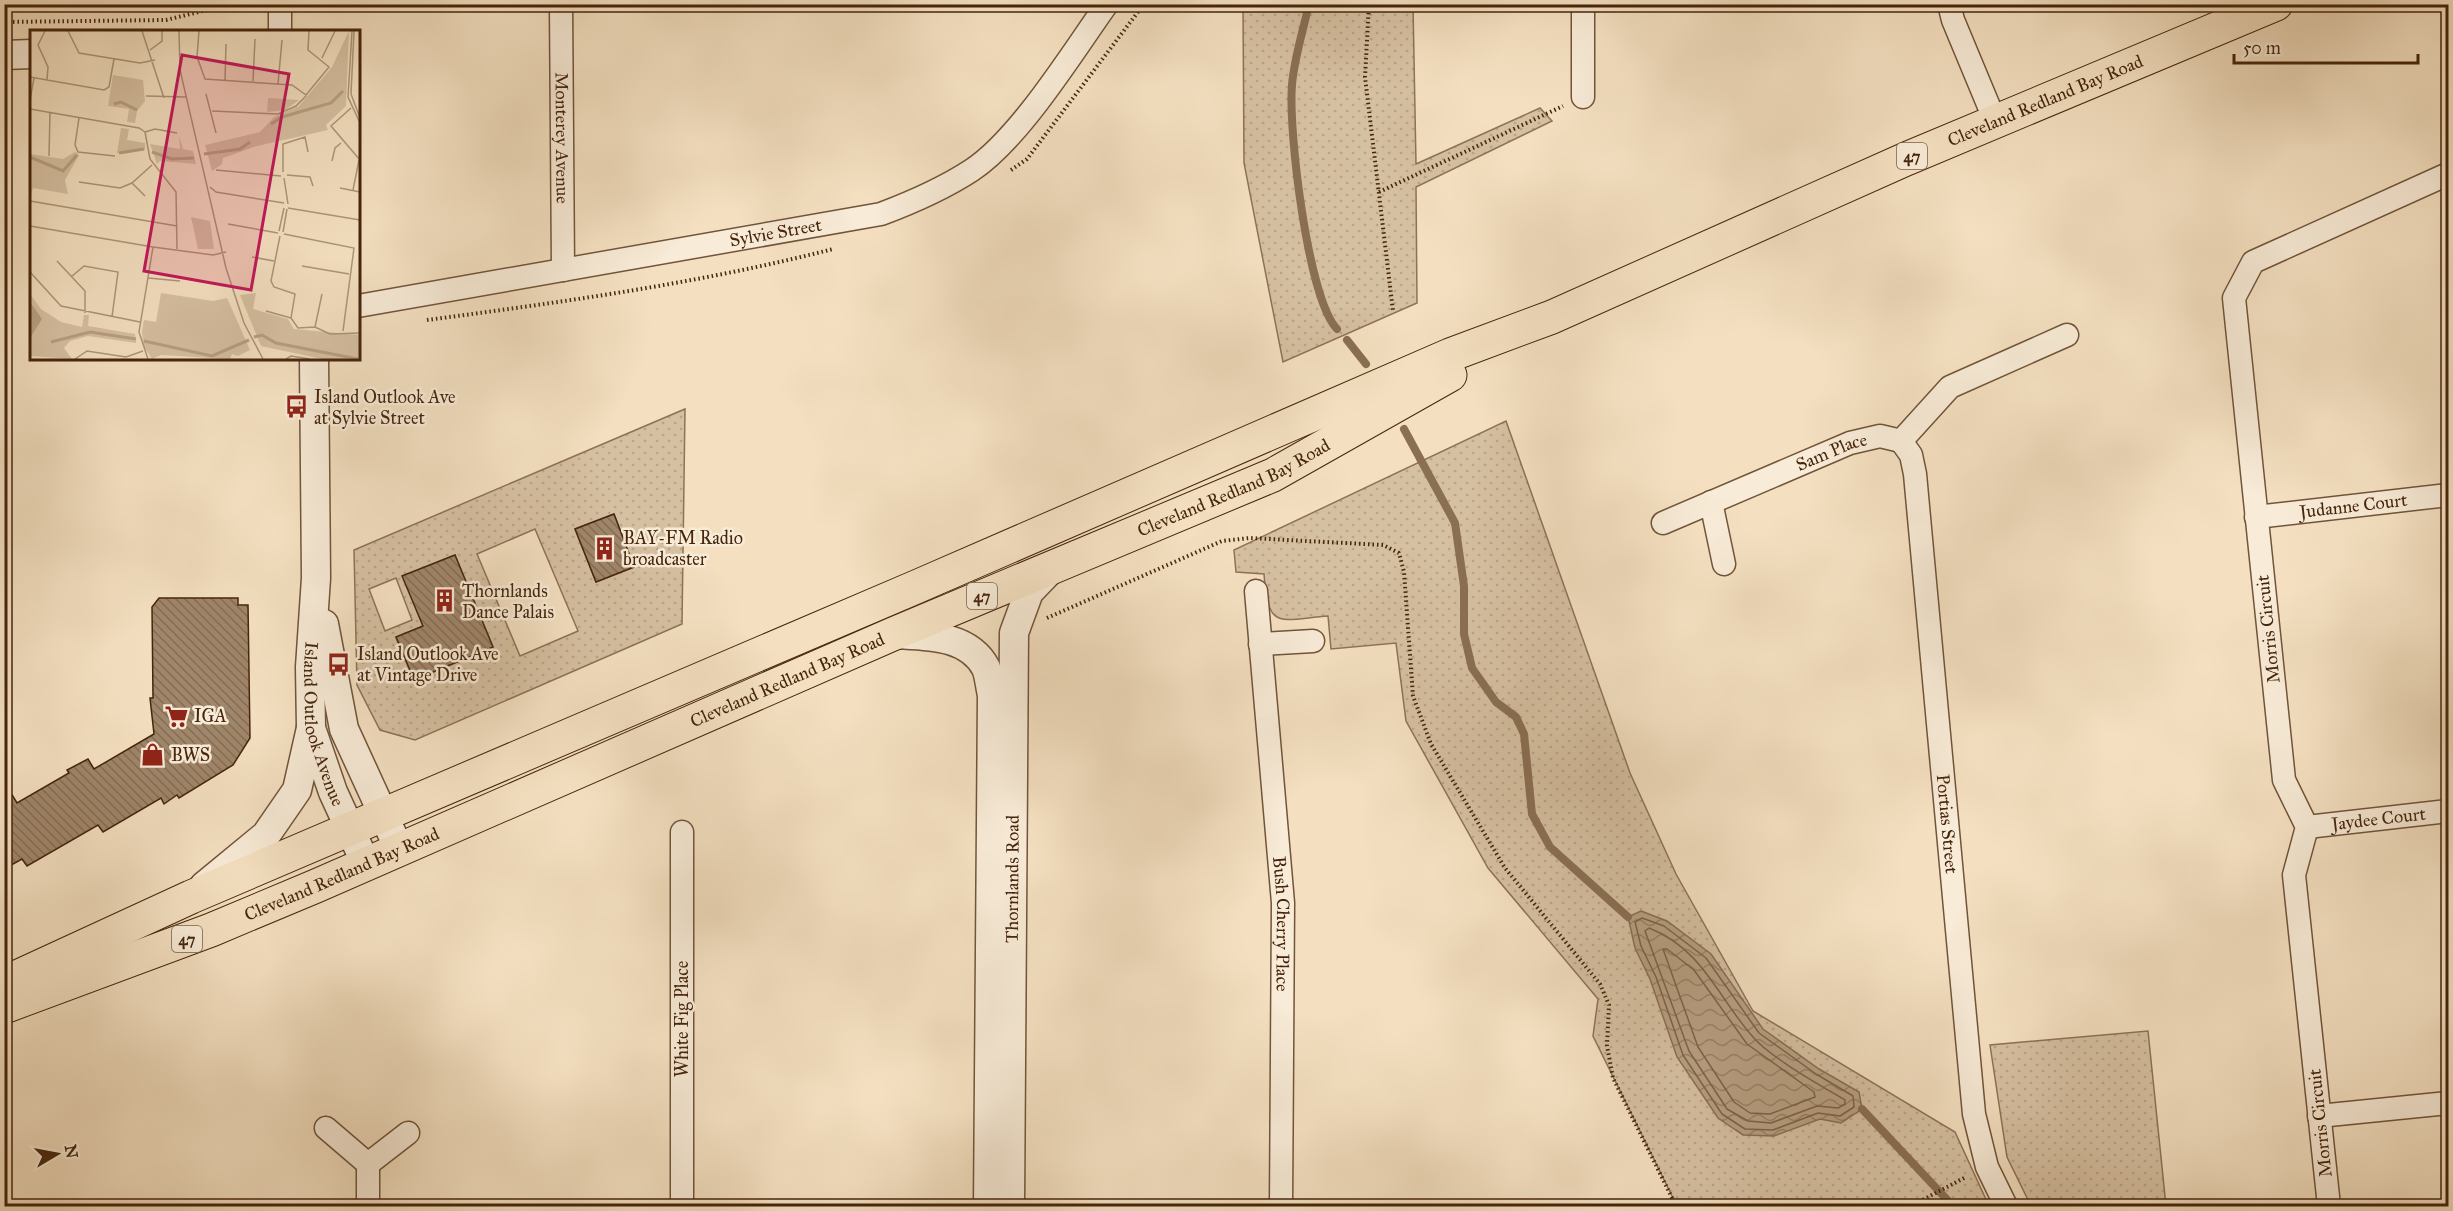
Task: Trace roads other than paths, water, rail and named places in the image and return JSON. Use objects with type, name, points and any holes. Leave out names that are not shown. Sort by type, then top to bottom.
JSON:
[{"type":"highway","name":"Cleveland Redland Bay Road","points":[[4,983],[191,897],[350,828],[1450,355],[1552,317],[1995,121],[2276,4]]},
{"type":"highway","name":"Cleveland Redland Bay Road","points":[[4,1007],[211,930],[893,634],[1273,475],[1552,317]]},
{"type":"highway","points":[[1080,516],[1165,493],[1254,453],[1267,455],[1273,475]]},
{"type":"street","points":[[280,4],[280,30]]},
{"type":"street","name":"Monterey Avenue","points":[[561,4],[563,270]]},
{"type":"street","name":"Sylvie Street","points":[[360,306],[882,214],[932,194],[974,169],[1012,134],[1107,4]]},
{"type":"street","points":[[1583,4],[1583,97]]},
{"type":"street","points":[[1949,4],[1953,20],[1995,121]]},
{"type":"street","points":[[4,55],[30,54]]},
{"type":"street","name":"Morris Circuit","points":[[2328,1206],[2294,875],[2307,827],[2284,780],[2234,298],[2253,262],[2448,174]]},
{"type":"street","points":[[1900,441],[1950,387],[2067,335]]},
{"type":"street","name":"Island Outlook Avenue","points":[[314,360],[316,578],[310,667],[311,728],[333,792],[366,864]]},
{"type":"street","name":"Sam Place","points":[[1663,523],[1850,443],[1880,436],[1900,441]]},
{"type":"street","name":"Portias Street","points":[[1900,441],[1911,455],[1915,474],[1974,1114],[1987,1167],[2006,1206]]},
{"type":"street","name":"Judanne Court","points":[[2256,517],[2448,495]]},
{"type":"street","points":[[1711,502],[1724,564]]},
{"type":"street","name":"Thornlands Road","points":[[1010,1206],[1014,633],[1029,592],[1054,566]]},
{"type":"street","name":"Island Outlook Avenue","points":[[316,578],[344,729],[399,849]]},
{"type":"street","name":"Bush Cherry Place","points":[[1256,591],[1282,903],[1281,1206]]},
{"type":"street","name":"Thornlands Road","points":[[893,634],[944,637],[968,649],[986,668],[992,695],[987,1206]]},
{"type":"street","points":[[1260,644],[1314,641]]},
{"type":"street","points":[[191,897],[266,835],[297,790],[311,728]]},
{"type":"street","name":"Jaydee Court","points":[[2307,827],[2448,811]]},
{"type":"street","name":"White Fig Place","points":[[682,832],[682,1206]]},
{"type":"street","points":[[2319,1116],[2448,1103]]},
{"type":"street","points":[[326,1128],[368,1164],[368,1206]]},
{"type":"street","points":[[368,1164],[408,1133]]},
{"type":"water","points":[[1641,911],[1667,921],[1711,954],[1763,1029],[1819,1069],[1859,1092],[1862,1109],[1841,1123],[1820,1119],[1774,1136],[1743,1135],[1718,1118],[1677,1057],[1650,979],[1635,948],[1628,917]]},
{"type":"waterway","points":[[1309,4],[1293,75],[1293,138],[1302,213],[1317,285],[1327,312],[1337,329]]},
{"type":"waterway","points":[[1347,340],[1366,364]]},
{"type":"waterway","points":[[1404,429],[1455,523],[1464,586],[1464,634],[1472,668],[1496,702],[1516,717],[1524,734],[1532,814],[1550,847],[1628,917]]},
{"type":"waterway","points":[[1862,1109],[1953,1206]]},
{"type":"place","name":"Island Outlook Ave at Sylvie Street","points":[[296,407]]},
{"type":"place","name":"BAY-FM Radio broadcaster","points":[[605,548]]},
{"type":"place","name":"Thornlands Dance Palais","points":[[444,601]]},
{"type":"place","name":"Island Outlook Ave at Vintage Drive","points":[[339,664]]},
{"type":"place","name":"IGA","points":[[176,716]]},
{"type":"place","name":"BWS","points":[[153,755]]}]
